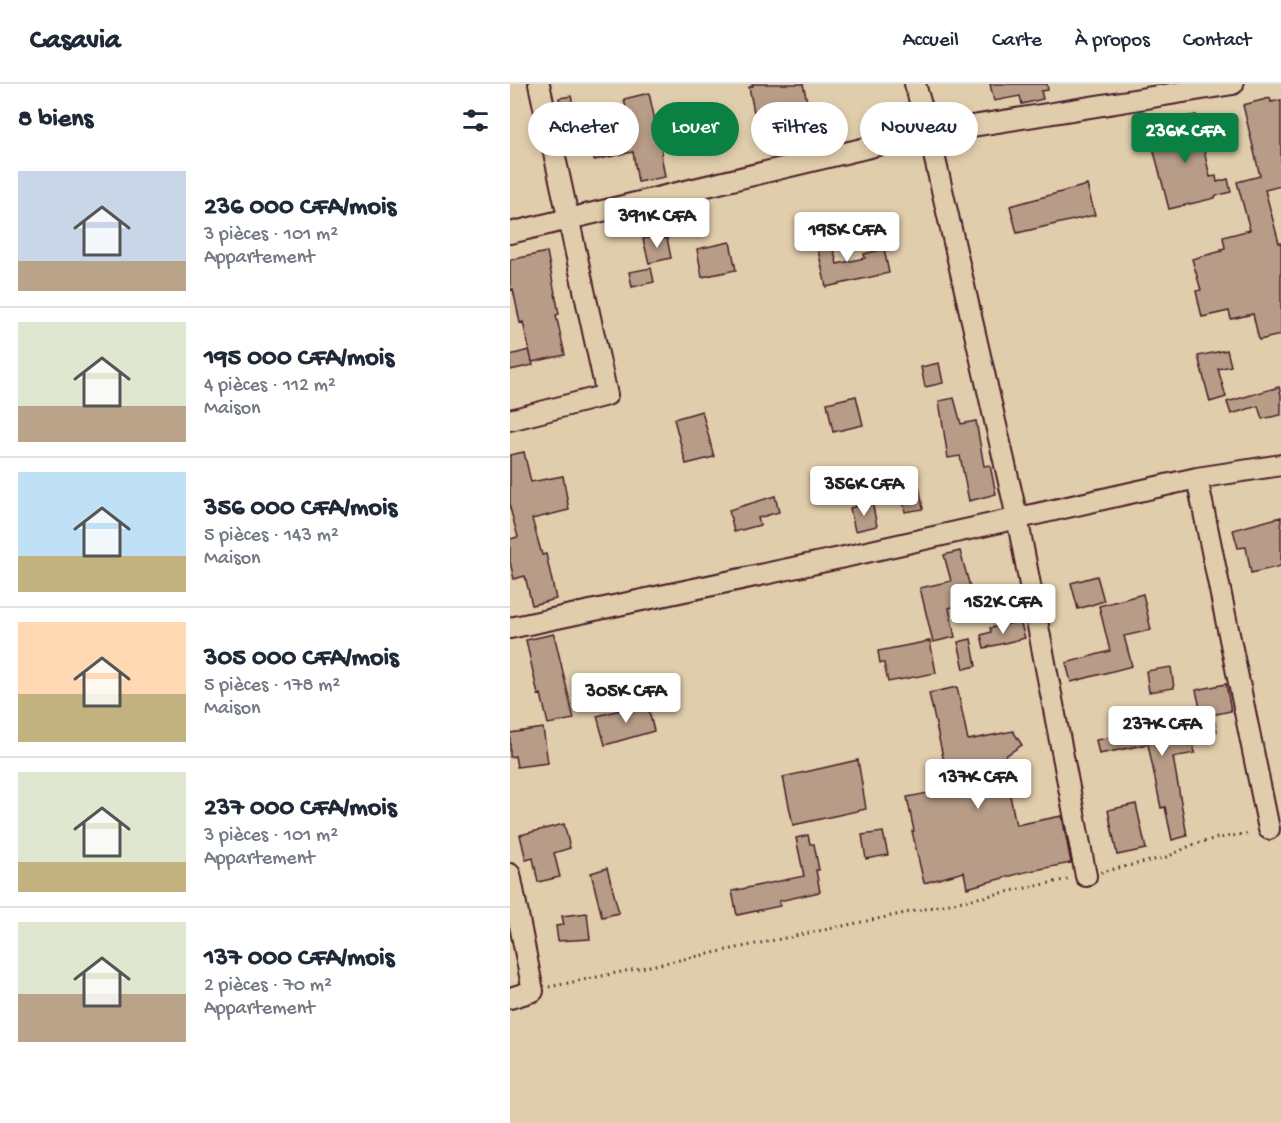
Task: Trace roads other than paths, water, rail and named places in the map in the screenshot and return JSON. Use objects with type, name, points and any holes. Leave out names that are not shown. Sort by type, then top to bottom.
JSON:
[{"type":"street","points":[[510,420],[606,394],[539,84]]},
{"type":"street","points":[[915,84],[920,102]]},
{"type":"street","points":[[978,124],[1233,84]]},
{"type":"street","points":[[510,233],[860,149]]},
{"type":"street","points":[[934,156],[1017,517],[1086,876]]},
{"type":"street","points":[[510,628],[840,558],[1197,478],[1281,465]]},
{"type":"street","points":[[1197,478],[1269,829]]},
{"type":"street","points":[[510,874],[533,991],[510,998]]}]
